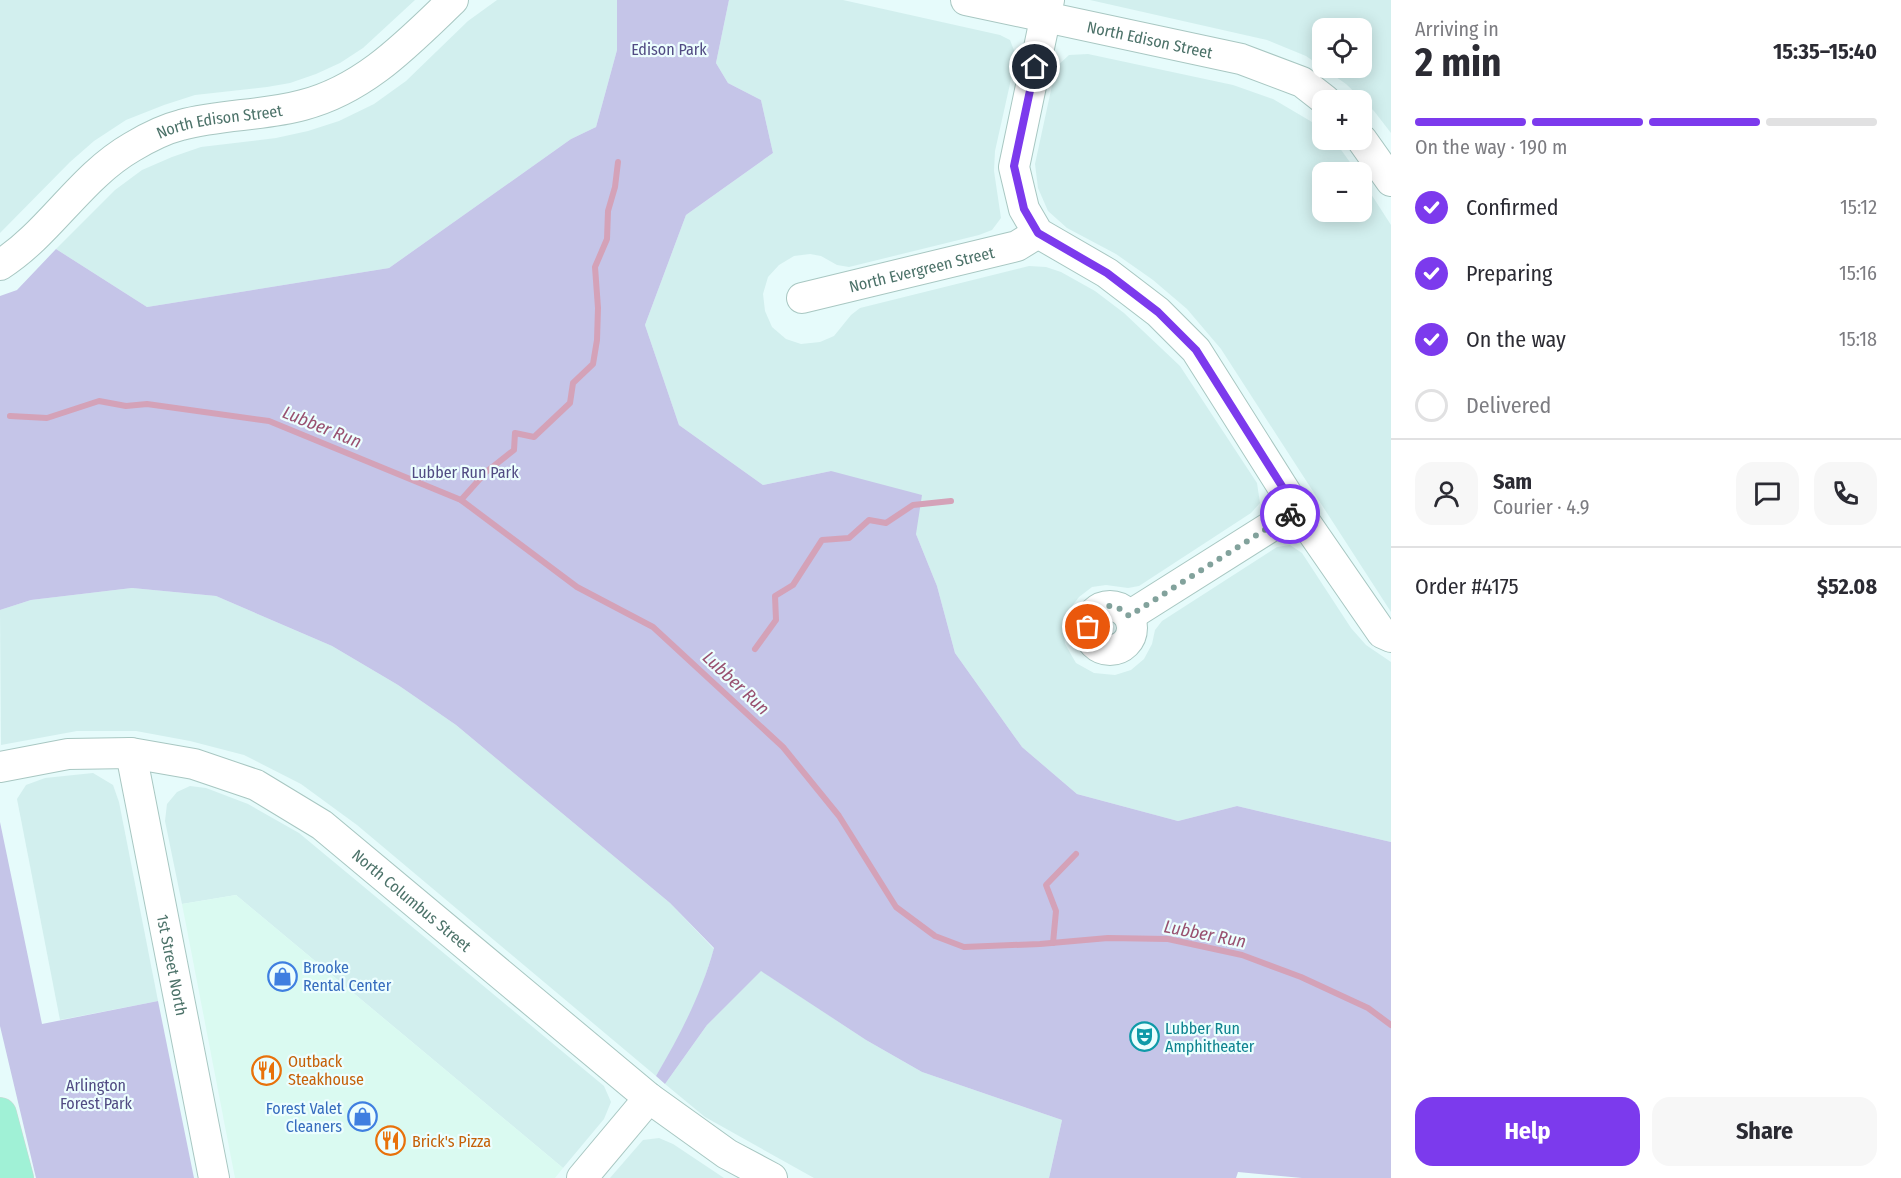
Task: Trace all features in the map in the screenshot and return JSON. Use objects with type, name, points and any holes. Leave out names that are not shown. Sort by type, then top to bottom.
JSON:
[{"type":"highway","points":[[0,1114],[16,1178]]},
{"type":"street","name":"North Edison Street","points":[[0,265],[28,242],[107,163],[132,147],[182,125],[271,112],[336,94],[364,79],[392,58],[453,0]]},
{"type":"street","name":"North Edison Street","points":[[966,0],[1047,9],[1241,59],[1302,82],[1312,90]]},
{"type":"street","points":[[1047,9],[1014,166],[1024,209],[1038,233],[1107,273],[1158,312],[1196,350],[1297,510],[1382,633],[1391,637]]},
{"type":"street","points":[[1369,150],[1391,181]]},
{"type":"street","name":"North Evergreen Street","points":[[802,298],[1017,246],[1038,233]]},
{"type":"street","points":[[1129,616],[1297,510]]},
{"type":"street","name":"North Columbus Street","points":[[0,767],[75,754],[131,753],[194,764],[256,785],[322,825],[649,1098],[727,1154],[772,1178]]},
{"type":"street","name":"1st Street North","points":[[131,753],[214,1178]]},
{"type":"street","points":[[582,1178],[649,1098]]},
{"type":"shaded area","points":[[0,0],[415,0],[363,48],[340,63],[316,74],[290,83],[267,87],[195,95],[126,120],[94,141],[70,162],[0,233]]},
{"type":"shaded area","points":[[497,0],[617,0],[617,50],[596,127],[571,139],[389,268],[147,307],[56,249],[115,190],[142,170],[201,147],[276,138],[308,131],[339,121],[374,104],[406,81],[468,21]]},
{"type":"shaded area","points":[[729,0],[843,0],[1000,35],[1010,40],[1015,53],[1014,66],[995,151],[994,171],[1001,218],[992,230],[849,267],[837,265],[821,256],[810,254],[794,256],[779,265],[768,277],[763,294],[765,311],[772,327],[786,339],[801,344],[820,342],[834,336],[851,315],[860,308],[1029,266],[1046,267],[1061,272],[1095,291],[1124,313],[1180,366],[1257,483],[1260,503],[1251,513],[1139,586],[1092,587],[1079,597],[1069,610],[1063,626],[1065,644],[1076,663],[1094,673],[1115,675],[1131,670],[1144,659],[1152,644],[1155,630],[1162,621],[1277,547],[1290,545],[1302,553],[1351,628],[1366,645],[1391,662],[1391,842],[1237,806],[1178,821],[1077,794],[1022,747],[955,653],[937,586],[916,534],[831,471],[763,485],[679,425],[645,325],[686,215],[773,153],[761,100],[728,83],[716,63]]},
{"type":"shaded area","points":[[1090,0],[1391,0],[1391,133],[1372,109],[1372,90],[1352,90],[1337,78],[1372,78],[1372,18],[1312,18],[1312,60],[1267,40]]},
{"type":"shaded area","points":[[1088,54],[1233,85],[1273,99],[1312,122],[1312,150],[1341,150],[1350,162],[1312,162],[1312,222],[1372,222],[1372,196],[1391,225],[1391,612],[1221,349],[1187,309],[1153,280],[1116,254],[1067,228],[1048,211],[1038,188],[1035,164],[1056,67],[1069,55]]},
{"type":"shaded area","points":[[132,588],[216,596],[332,646],[398,685],[456,725],[670,903],[714,949],[700,992],[681,1035],[656,1076],[357,825],[301,784],[244,755],[190,741],[136,731],[77,731],[1,745],[0,610],[31,600]]},
{"type":"shaded area","points":[[93,773],[113,785],[119,802],[158,1001],[60,1020],[17,799],[26,785],[45,778]]},
{"type":"shaded area","points":[[190,786],[206,788],[248,804],[299,833],[604,1086],[611,1102],[604,1119],[563,1168],[236,895],[182,904],[165,821],[167,804],[177,792]]},
{"type":"shaded area","points":[[236,895],[563,1168],[555,1178],[235,1178],[182,904]]},
{"type":"shaded area","points":[[760,970],[866,1040],[922,1072],[1062,1120],[1049,1178],[814,1178],[705,1117],[665,1084],[707,1025]]},
{"type":"shaded area","points":[[659,1138],[673,1144],[724,1178],[610,1178],[643,1140]]},
{"type":"green space","name":"Lubber Run Park","points":[[617,0],[729,0],[716,63],[728,83],[761,100],[773,153],[686,215],[645,325],[679,425],[763,485],[831,471],[922,495],[916,534],[937,586],[955,653],[1022,747],[1077,794],[1178,821],[1237,806],[1391,842],[1391,1178],[1302,1178],[1238,1172],[1236,1178],[1049,1178],[1062,1120],[922,1072],[866,1040],[761,971],[707,1025],[665,1084],[656,1076],[689,1014],[714,948],[670,903],[456,725],[398,685],[332,646],[216,596],[132,588],[31,600],[0,610],[0,296],[17,290],[56,249],[147,307],[389,268],[571,139],[596,127],[617,50]]},
{"type":"green space","name":"Arlington Forest Park","points":[[0,822],[42,1024],[158,1001],[194,1178],[36,1178],[0,1026]]},
{"type":"waterway","points":[[461,500],[486,472],[514,450],[515,433],[534,437],[570,403],[573,383],[593,364],[597,340],[598,308],[595,267],[607,239],[608,211],[615,187],[618,162]]},
{"type":"waterway","name":"Lubber Run","points":[[10,416],[47,418],[99,401],[126,406],[147,404],[269,421],[461,500],[577,587],[653,627],[783,747],[839,816],[896,907],[935,936],[964,947],[1108,938],[1168,939],[1242,955],[1301,977],[1368,1008],[1391,1025]]},
{"type":"waterway","points":[[755,649],[776,620],[775,596],[793,585],[822,540],[849,538],[869,520],[886,523],[913,505],[951,501]]},
{"type":"waterway","points":[[1053,943],[1056,911],[1046,885],[1076,854]]},
{"type":"way so far","points":[[1088,627],[1091,615],[1100,608],[1111,605],[1122,608],[1129,616],[1290,514]]},
{"type":"place","name":"Brooke Rental Center","points":[[282,976]]},
{"type":"place","name":"Lubber Run Amphitheater","points":[[1144,1037]]},
{"type":"place","name":"Outback Steakhouse","points":[[267,1070]]},
{"type":"place","name":"Forest Valet Cleaners","points":[[363,1117]]},
{"type":"place","name":"Brick's Pizza","points":[[391,1141]]},
{"type":"route","points":[[1035,67],[1014,166],[1024,209],[1038,233],[1107,273],[1158,312],[1196,350],[1297,510],[1290,514]]},
{"type":"park label","name":"Edison Park","points":[[669,49]]}]
